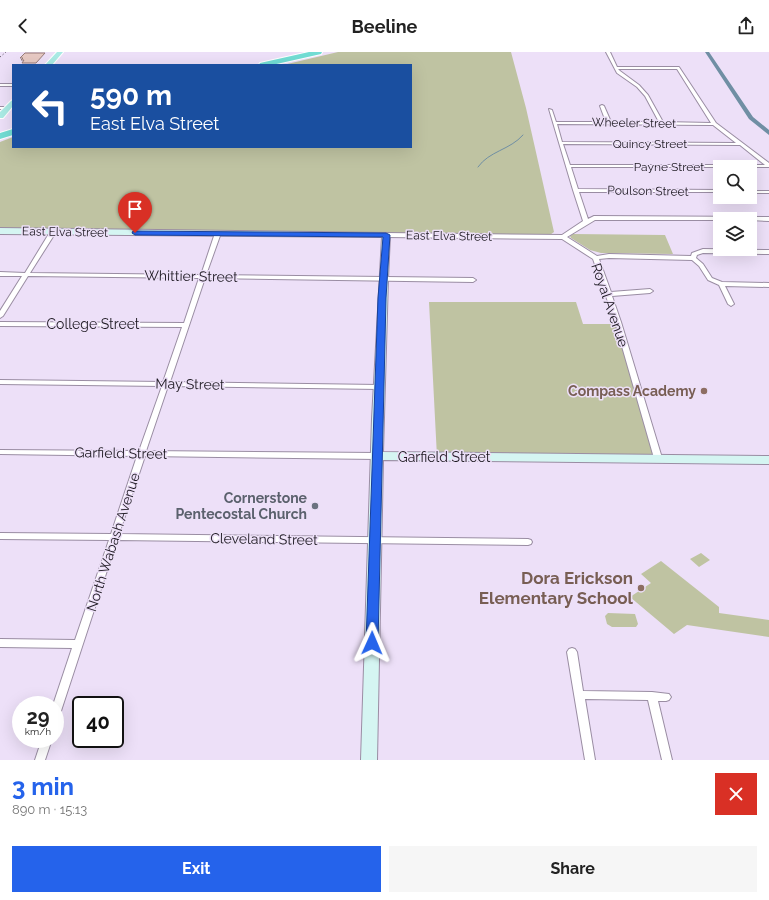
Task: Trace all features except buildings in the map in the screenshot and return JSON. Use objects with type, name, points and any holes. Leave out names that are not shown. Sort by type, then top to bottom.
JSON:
[{"type":"highway","points":[[267,64],[318,52]]},
{"type":"highway","points":[[0,131],[12,131]]},
{"type":"highway","points":[[0,136],[12,131]]},
{"type":"main road","points":[[49,64],[60,52]]},
{"type":"main road","points":[[0,116],[7,106]]},
{"type":"street","points":[[608,52],[616,68],[622,75],[643,91],[662,124]]},
{"type":"street","points":[[616,68],[678,69],[714,124],[769,166]]},
{"type":"street","points":[[0,85],[12,85]]},
{"type":"street","points":[[602,106],[609,123]]},
{"type":"street","points":[[550,110],[586,222]]},
{"type":"street","name":"Wheeler Street","points":[[555,123],[714,124]]},
{"type":"street","name":"Quincy Street","points":[[561,143],[740,144]]},
{"type":"street","name":"Payne Street","points":[[568,166],[769,166]]},
{"type":"street","name":"Poulson Street","points":[[575,190],[713,192]]},
{"type":"street","points":[[757,192],[769,192]]},
{"type":"street","points":[[563,237],[594,218],[769,219]]},
{"type":"street","name":"East Elva Street","points":[[0,231],[563,237]]},
{"type":"street","points":[[0,316],[53,232]]},
{"type":"street","name":"North Wabash Avenue","points":[[61,696],[165,384],[218,234]]},
{"type":"street","points":[[369,760],[374,540],[383,279],[386,235]]},
{"type":"street","name":"Royal Avenue","points":[[563,237],[596,258],[658,458]]},
{"type":"street","points":[[693,258],[694,254],[703,251],[769,252]]},
{"type":"street","points":[[596,258],[609,256],[693,258],[701,265],[710,279],[721,284],[769,285]]},
{"type":"street","name":"Whittier Street","points":[[0,274],[473,280]]},
{"type":"street","points":[[721,284],[731,304]]},
{"type":"street","points":[[608,294],[650,291]]},
{"type":"street","name":"College Street","points":[[0,324],[186,325]]},
{"type":"street","name":"May Street","points":[[0,382],[379,387]]},
{"type":"street","name":"Garfield Street","points":[[0,452],[769,460]]},
{"type":"street","name":"Cleveland Street","points":[[0,536],[528,542]]},
{"type":"street","points":[[0,642],[79,644]]},
{"type":"street","points":[[572,652],[590,760]]},
{"type":"street","points":[[579,695],[666,697]]},
{"type":"street","points":[[652,696],[667,760]]},
{"type":"street","points":[[40,760],[44,748]]},
{"type":"green space","points":[[338,52],[511,52],[526,108],[554,232],[547,237],[0,230],[0,142],[12,137],[12,148],[412,148],[412,64],[287,64]]},
{"type":"green space","points":[[573,234],[665,235],[673,254],[601,253],[590,250],[571,238],[570,236]]},
{"type":"green space","points":[[429,302],[576,302],[583,324],[618,324],[658,458],[437,457]]},
{"type":"green space","points":[[701,553],[710,560],[699,567],[690,559]]},
{"type":"green space","points":[[661,561],[719,607],[719,613],[769,620],[769,637],[687,625],[674,634],[630,597],[651,583],[641,574]]},
{"type":"green space","points":[[608,613],[635,614],[638,624],[636,627],[612,627],[607,624],[605,616]]},
{"type":"waterway","points":[[707,52],[751,118],[769,133]]},
{"type":"waterway","points":[[478,167],[488,157],[512,144],[523,135]]},
{"type":"railway","points":[[0,57],[6,52]]},
{"type":"place","name":"Compass Academy","points":[[704,391]]},
{"type":"place","name":"Cornerstone Pentecostal Church","points":[[315,506]]},
{"type":"place","name":"Dora Erickson Elementary School","points":[[641,588]]},
{"type":"route","points":[[135,233],[386,235],[382,298],[372,643]]}]
